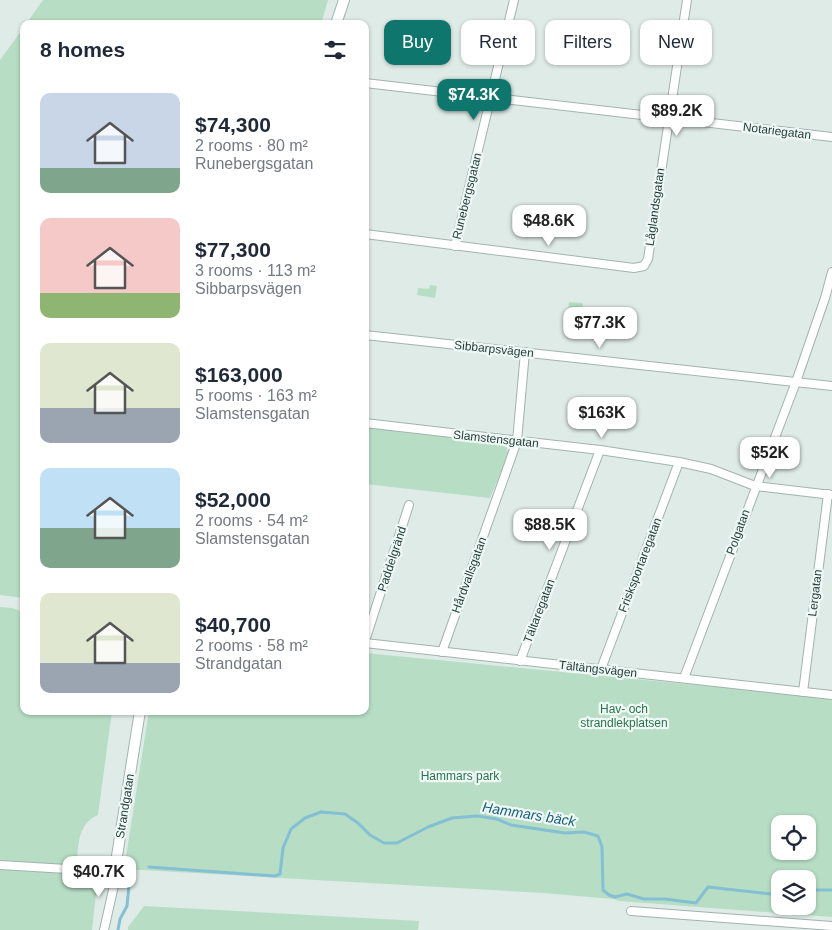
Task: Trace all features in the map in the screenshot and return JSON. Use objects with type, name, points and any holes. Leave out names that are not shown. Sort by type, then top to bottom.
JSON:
[{"type":"street","points":[[337,20],[344,0]]},
{"type":"street","name":"Runebergsgatan","points":[[455,246],[514,0]]},
{"type":"street","name":"Låglandsgatan","points":[[455,246],[634,268],[644,266],[648,259],[687,0]]},
{"type":"street","name":"Notariegatan","points":[[369,83],[832,137]]},
{"type":"street","points":[[369,235],[455,246]]},
{"type":"street","name":"Polgatan","points":[[684,678],[755,486],[796,382],[832,272]]},
{"type":"street","name":"Sibbarpsvägen","points":[[369,335],[832,386]]},
{"type":"street","name":"Hårdvallsgatan","points":[[442,652],[517,441],[525,352]]},
{"type":"street","name":"Slamstensgatan","points":[[369,424],[600,450],[679,462],[711,469],[755,486],[830,495]]},
{"type":"street","name":"Tältaregatan","points":[[520,661],[600,450]]},
{"type":"street","name":"Frisksportaregatan","points":[[601,669],[679,462]]},
{"type":"street","name":"Lergatan","points":[[803,692],[830,495]]},
{"type":"street","name":"Paddelgränd","points":[[369,630],[409,505]]},
{"type":"street","name":"Tältängsvägen","points":[[369,643],[832,695]]},
{"type":"street","name":"Strandgatan","points":[[104,930],[117,872],[139,715]]},
{"type":"street","points":[[0,865],[117,872]]},
{"type":"street","points":[[631,911],[832,926]]},
{"type":"green space","points":[[43,0],[328,0],[322,20],[29,20]]},
{"type":"green space","points":[[20,32],[20,598],[0,595],[0,60]]},
{"type":"green space","points":[[430,285],[437,286],[435,298],[417,295],[418,288],[429,289]]},
{"type":"green space","points":[[569,302],[583,303],[581,313],[568,311]]},
{"type":"green space","points":[[369,427],[502,444],[507,448],[508,455],[490,498],[369,484]]},
{"type":"green space","points":[[0,607],[20,611],[20,715],[111,715],[98,815],[85,825],[78,848],[77,874],[92,877],[97,885],[92,930],[0,930]]},
{"type":"green space","name":"Hammars park","points":[[369,653],[832,698],[832,917],[805,915],[816,915],[816,870],[771,870],[771,912],[619,901],[543,893],[124,869],[148,715],[369,715]]},
{"type":"green space","points":[[144,906],[419,921],[418,930],[128,930],[128,927]]},
{"type":"waterway","name":"Hammars bäck","points":[[149,867],[275,876],[280,874],[283,848],[291,829],[305,818],[321,812],[345,814],[370,835],[384,843],[397,843],[428,827],[452,818],[477,816],[497,819],[511,825],[565,833],[584,832],[598,836],[602,847],[603,890],[615,897],[627,894],[644,899],[665,899],[696,903],[708,887],[771,894]]},
{"type":"waterway","name":"Hammars bäck","points":[[118,930],[120,919],[127,906],[129,885]]},
{"type":"waterway","name":"Hammars bäck","points":[[816,890],[832,890]]},
{"type":"park label","name":"Hav- och strandlekplatsen","points":[[624,716]]}]
